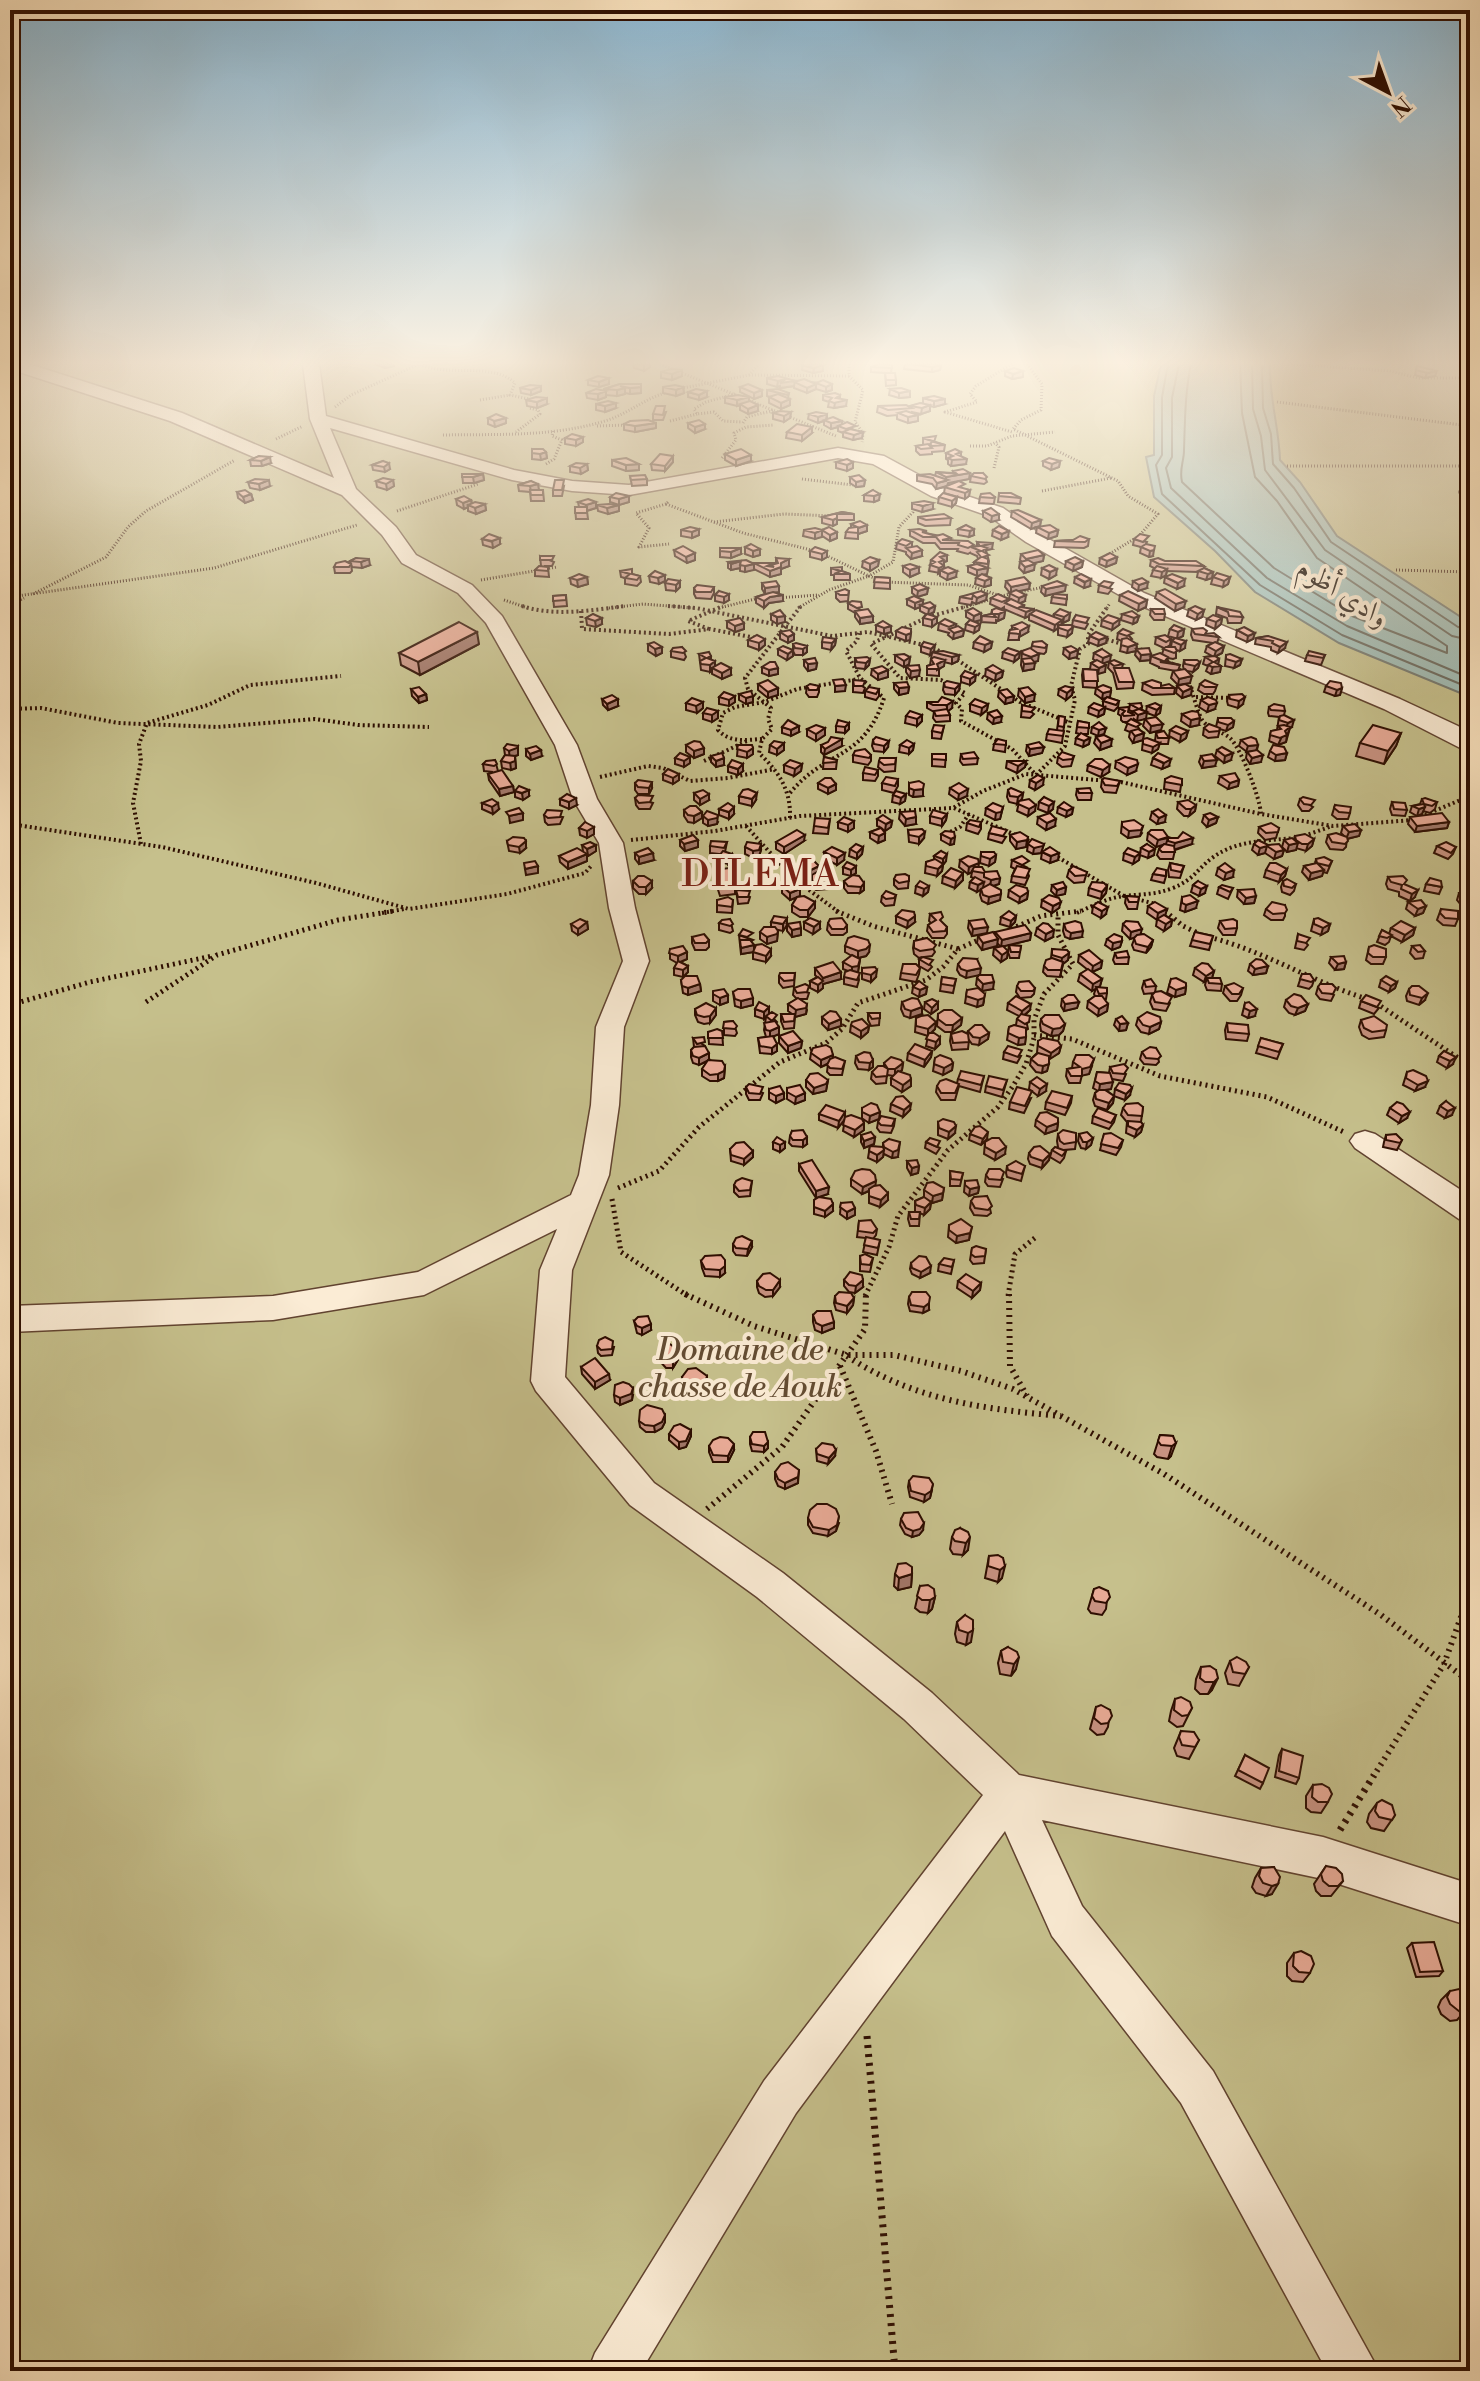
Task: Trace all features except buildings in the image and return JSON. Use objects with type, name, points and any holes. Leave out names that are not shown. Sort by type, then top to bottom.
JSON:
[{"type":"street","points":[[312,475],[348,491],[389,531],[409,559],[462,587],[495,620],[566,745],[579,781],[611,843],[622,908],[636,961],[610,1027],[605,1105],[594,1175],[556,1270],[548,1381],[642,1494],[770,1585],[918,1706],[1009,1793],[1067,1921],[1197,2087],[1354,2371]]},
{"type":"street","points":[[341,475],[348,491]]},
{"type":"street","points":[[513,475],[572,486],[629,490],[719,475]]},
{"type":"street","points":[[906,475],[926,486],[996,512],[1033,538],[1122,587],[1236,640],[1392,704],[1450,731],[1470,746]]},
{"type":"street","points":[[1365,1141],[1470,1211]]},
{"type":"street","points":[[10,1319],[273,1308],[424,1283],[583,1202]]},
{"type":"street","points":[[1009,1793],[1323,1858],[1470,1905]]},
{"type":"street","points":[[613,2371],[780,2097],[1009,1793]]},
{"type":"path","points":[[10,605],[106,557],[128,527],[146,511],[210,475]]},
{"type":"path","points":[[10,597],[214,568],[376,519],[458,489],[512,475]]},
{"type":"path","points":[[669,544],[639,547],[649,528],[636,513],[666,504],[698,475]]},
{"type":"path","points":[[1036,775],[1030,763],[1001,738],[961,721],[962,709],[956,703],[965,693],[955,683],[938,678],[900,678],[895,666],[878,656],[871,644],[928,617],[1030,591],[1091,568],[1129,544],[1158,514],[1128,496],[1118,481],[1106,475]]},
{"type":"path","points":[[1042,491],[1112,478]]},
{"type":"path","points":[[790,818],[790,793],[775,769],[759,753],[762,739],[772,729],[768,719],[771,708],[748,689],[745,678],[796,609],[893,562],[899,527],[913,512],[913,506],[926,486]]},
{"type":"path","points":[[1458,492],[1470,492]]},
{"type":"path","points":[[666,504],[713,522],[819,552],[884,582],[945,582],[968,585],[1001,596]]},
{"type":"path","points":[[713,522],[784,514],[839,516]]},
{"type":"path","points":[[462,587],[489,578],[557,567]]},
{"type":"path","points":[[1396,570],[1470,572]]},
{"type":"path","points":[[462,587],[538,611],[581,611],[643,604],[709,611],[832,636],[859,633],[928,646],[951,656],[1020,702],[1070,723]]},
{"type":"path","points":[[1036,775],[1065,746],[1075,700],[1071,686],[1080,649],[1088,644],[1089,634],[1122,587]]},
{"type":"path","points":[[773,639],[710,629],[688,621],[754,597],[822,595]]},
{"type":"path","points":[[581,611],[582,629],[669,634],[710,629]]},
{"type":"path","points":[[790,793],[798,781],[853,746],[873,726],[884,698],[850,668],[846,651],[857,641],[859,633]]},
{"type":"path","points":[[1089,634],[1139,647],[1154,657],[1175,662],[1185,672],[1202,721],[1232,740],[1260,801],[1261,814]]},
{"type":"path","points":[[147,723],[208,705],[250,685],[341,676]]},
{"type":"path","points":[[762,739],[721,736],[718,730],[723,713],[735,707],[765,702],[797,689],[859,679]]},
{"type":"path","points":[[1196,697],[1236,698]]},
{"type":"path","points":[[10,709],[41,708],[118,723],[217,727],[315,719],[429,727]]},
{"type":"path","points":[[141,844],[133,803],[139,781],[139,744],[147,723]]},
{"type":"path","points":[[704,761],[752,739]]},
{"type":"path","points":[[579,781],[656,766],[672,771],[683,779],[730,778],[775,769]]},
{"type":"path","points":[[953,808],[983,791],[1026,774],[1121,782],[1261,814],[1333,826],[1413,820],[1438,811],[1456,799],[1470,796]]},
{"type":"path","points":[[10,1005],[90,982],[217,955],[338,920],[507,894],[585,873],[611,843],[790,818],[953,808],[1032,842],[1124,896],[1152,903],[1174,916],[1183,926],[1232,943],[1332,988],[1380,1005],[1470,1066]]},
{"type":"path","points":[[944,835],[960,827],[969,814]]},
{"type":"path","points":[[10,824],[141,844],[316,883],[409,909]]},
{"type":"path","points":[[745,826],[791,875],[826,905],[877,928],[958,949]]},
{"type":"path","points":[[1002,932],[1041,916],[1058,917],[1124,896],[1150,896],[1173,888],[1197,876],[1209,860],[1235,844],[1292,839],[1319,833],[1333,826]]},
{"type":"path","points":[[687,1526],[782,1447],[865,1329],[865,1295],[889,1247],[898,1216],[948,1150],[998,1107],[1026,1064],[1034,1035],[1034,1020],[1044,994],[1073,964],[1058,935],[1058,917]]},
{"type":"path","points":[[992,935],[958,949],[943,967],[926,980],[858,1003],[842,1029],[826,1043],[780,1062],[738,1093],[699,1127],[659,1171],[611,1191],[621,1252],[651,1275],[690,1297],[754,1326],[847,1355],[888,1382],[963,1407],[1063,1416]]},
{"type":"path","points":[[146,1002],[217,955]]},
{"type":"path","points":[[1034,1035],[1072,1039],[1160,1076],[1267,1097],[1365,1141]]},
{"type":"path","points":[[1027,1397],[1010,1366],[1007,1305],[1015,1254],[1036,1237]]},
{"type":"path","points":[[847,1355],[894,1355],[961,1371],[1027,1397],[1164,1474],[1381,1615],[1470,1682]]},
{"type":"path","points":[[840,1365],[876,1451],[892,1504]]},
{"type":"path","points":[[1323,1858],[1444,1664],[1470,1592]]},
{"type":"path","points":[[863,1987],[895,2371]]},
{"type":"green space","name":"Domaine de chasse de Aouk","points":[[10,475],[1470,475],[1470,2371],[10,2371]]},
{"type":"water","name":"وادي أظوم","points":[[1150,475],[1294,475],[1337,536],[1470,623],[1470,697],[1339,643],[1255,592],[1215,551],[1154,497]]},
{"type":"district","name":"DILEMA","points":[[761,873]]}]
